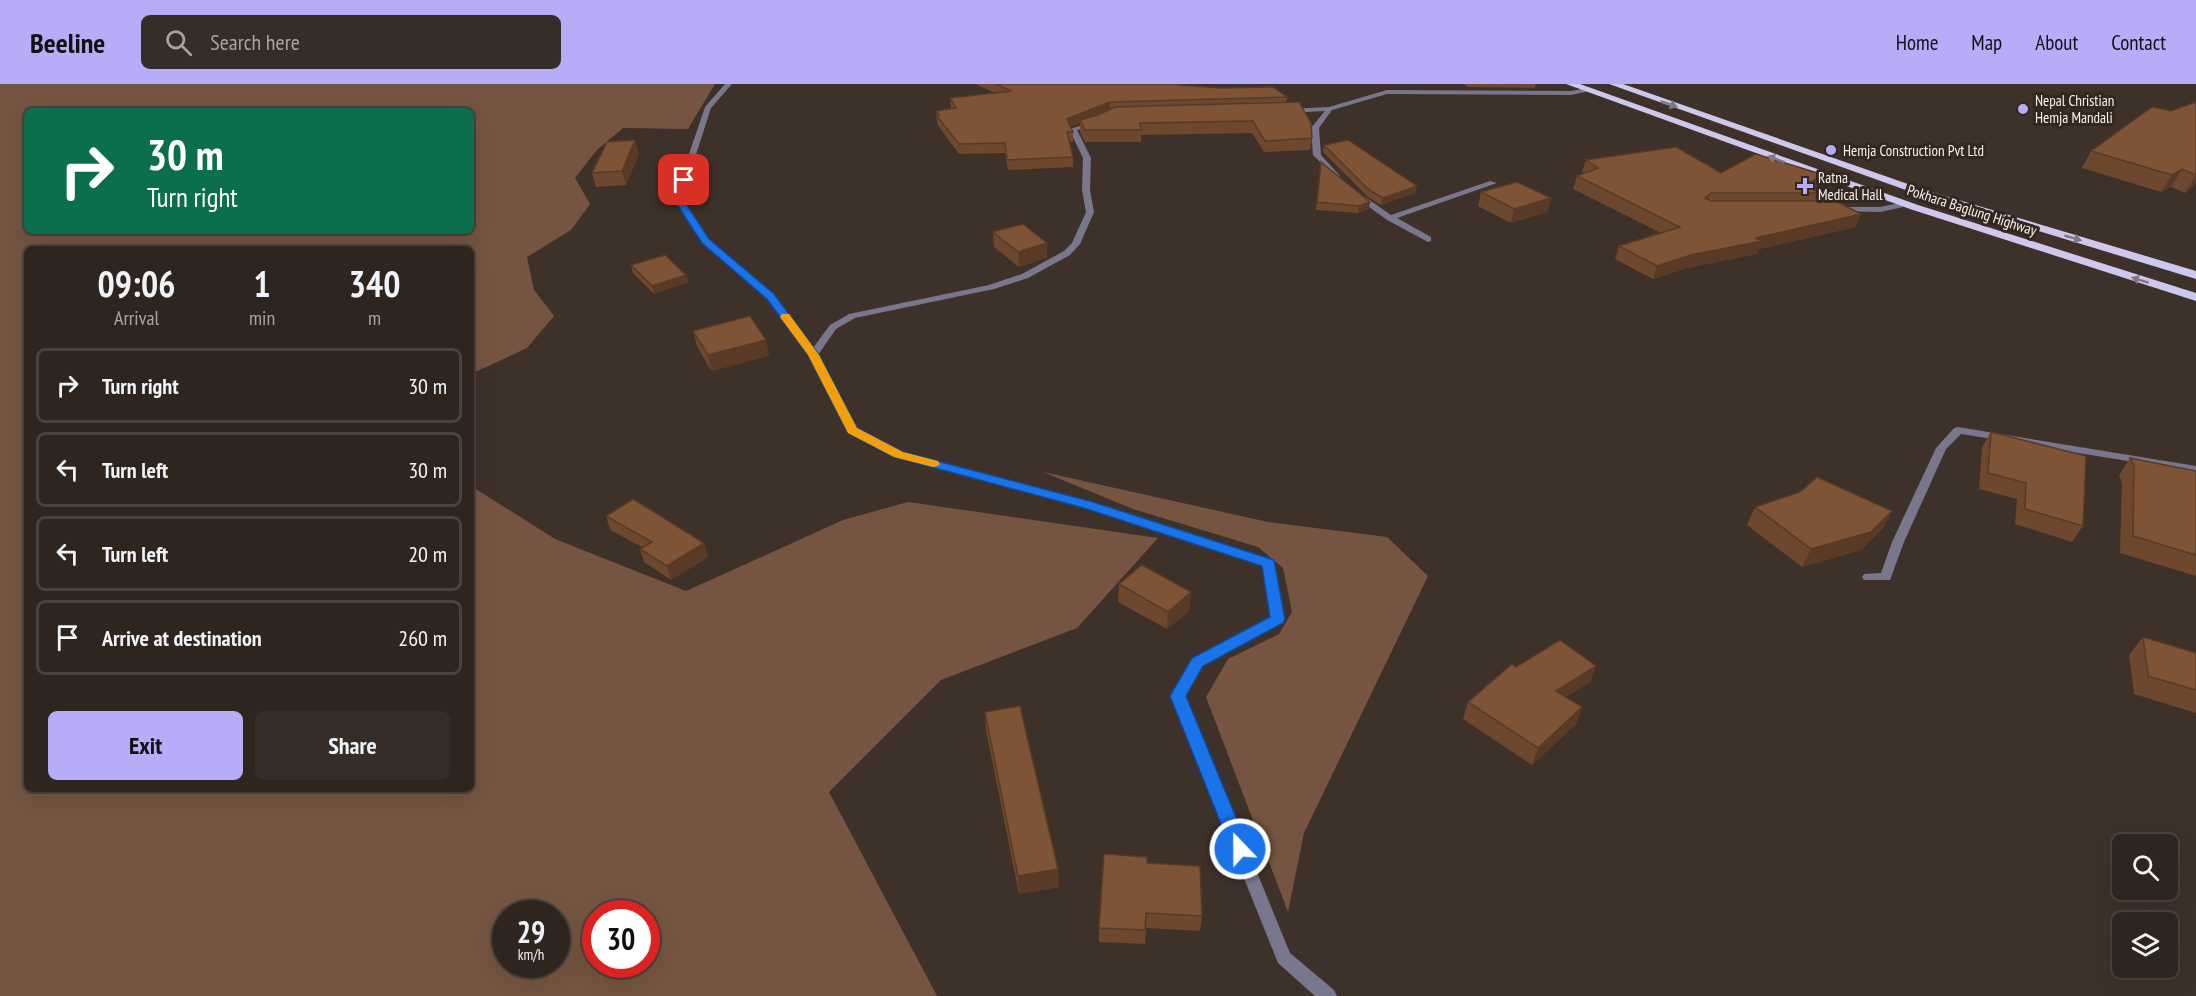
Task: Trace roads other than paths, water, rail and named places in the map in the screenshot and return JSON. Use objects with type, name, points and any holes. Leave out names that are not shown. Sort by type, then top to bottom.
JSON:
[{"type":"highway","name":"Pokhara Baglung Highway","points":[[1571,84],[1905,204],[2196,297]]},
{"type":"highway","name":"Pokhara Baglung Highway","points":[[1614,84],[1921,192],[2196,275]]},
{"type":"street","points":[[729,84],[708,107],[678,198],[705,241],[770,296],[813,355],[852,430],[899,454],[1088,505],[1269,564],[1278,619],[1198,662],[1178,696],[1284,958],[1328,996]]},
{"type":"street","points":[[1284,111],[1330,110],[1362,98],[1387,92],[1571,93],[1588,90]]},
{"type":"street","points":[[1330,110],[1315,128],[1317,155],[1342,181]]},
{"type":"street","points":[[813,355],[833,327],[852,315],[991,287],[1025,276],[1067,253],[1076,244],[1090,212],[1086,190],[1087,158],[1073,129],[1106,119]]},
{"type":"street","points":[[1390,218],[1492,183]]},
{"type":"street","points":[[1349,188],[1390,218],[1428,239]]},
{"type":"street","points":[[1829,209],[1874,210],[1905,204]]},
{"type":"street","points":[[1868,577],[1886,577],[1898,542],[1941,448],[1958,430],[2196,469]]},
{"type":"place","name":"Nepal Christian Hemja Mandali","points":[[2023,109]]},
{"type":"place","name":"Hemja Construction Pvt Ltd","points":[[1831,150]]},
{"type":"place","name":"Ratna Medical Hall","points":[[1805,186]]}]
